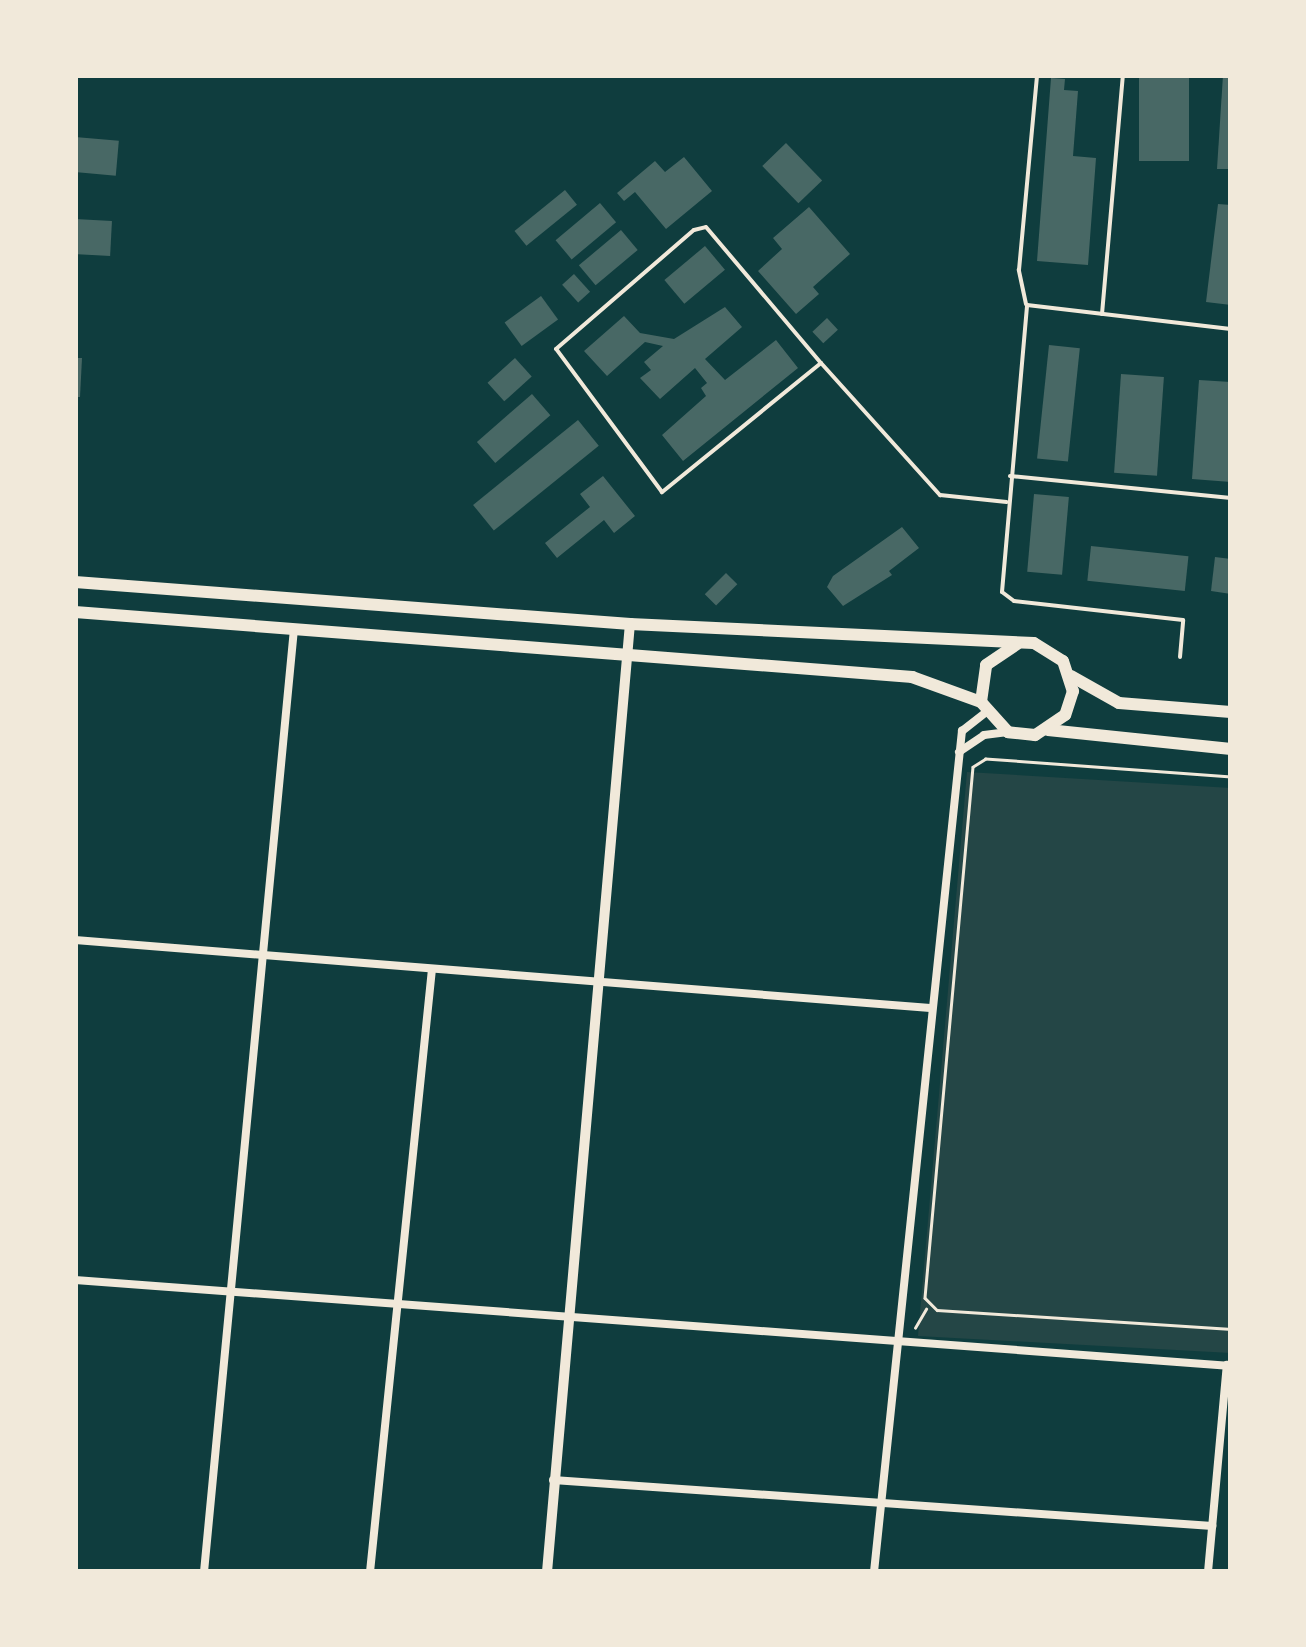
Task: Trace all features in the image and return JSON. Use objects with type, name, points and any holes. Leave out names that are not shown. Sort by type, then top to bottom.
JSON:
[{"type":"main road","points":[[75,582],[630,624],[1017,644],[1050,649],[1071,676],[1119,703],[1231,712]]},
{"type":"main road","points":[[75,612],[912,676],[984,707],[1008,732],[1048,730],[1231,749]]},
{"type":"main road","points":[[984,707],[986,665],[1017,644]]},
{"type":"main road","points":[[1048,730],[1070,704],[1071,676]]},
{"type":"street","points":[[547,1572],[630,624]]},
{"type":"street","points":[[204,1572],[294,628]]},
{"type":"street","points":[[874,1572],[894,1342],[963,726],[984,707]]},
{"type":"street","points":[[960,752],[984,735],[1008,732]]},
{"type":"street","points":[[75,940],[930,1008]]},
{"type":"street","points":[[370,1572],[432,968]]},
{"type":"street","points":[[75,1280],[568,1320],[1229,1366],[1208,1572]]},
{"type":"street","points":[[553,1480],[1212,1526]]},
{"type":"lane","points":[[1038,75],[1019,270],[1026,306],[1002,592],[1014,601],[1183,620],[1180,657]]},
{"type":"lane","points":[[1102,314],[1124,75]]},
{"type":"lane","points":[[821,363],[662,492],[556,349],[694,230],[706,227],[940,495],[1007,502]]},
{"type":"lane","points":[[1026,306],[1231,329]]},
{"type":"lane","points":[[1010,476],[1231,498]]},
{"type":"path","points":[[906,1342],[928,1307],[973,767],[986,760],[1231,778]]},
{"type":"path","points":[[928,1307],[1231,1329]]},
{"type":"shaded area","points":[[967,772],[1231,788],[1231,1353],[918,1336]]},
{"type":"building","points":[[1139,75],[1189,75],[1189,161],[1139,161]]},
{"type":"building","points":[[1223,75],[1231,75],[1231,169],[1217,169]]},
{"type":"building","points":[[1051,78],[1065,79],[1064,90],[1078,91],[1073,156],[1096,158],[1088,265],[1037,261]]},
{"type":"building","points":[[75,137],[119,141],[116,176],[75,172]]},
{"type":"building","points":[[786,143],[822,180],[798,203],[762,166]]},
{"type":"building","points":[[684,157],[712,191],[666,229],[635,192],[624,201],[617,193],[655,161],[665,172]]},
{"type":"building","points":[[565,190],[577,205],[526,246],[514,231]]},
{"type":"building","points":[[600,203],[616,222],[572,259],[556,240]]},
{"type":"building","points":[[1218,204],[1231,205],[1231,305],[1206,302]]},
{"type":"building","points":[[809,207],[850,254],[813,287],[819,294],[796,314],[758,271],[782,249],[773,238]]},
{"type":"building","points":[[75,219],[112,221],[110,256],[75,254]]},
{"type":"building","points":[[621,230],[638,250],[596,285],[579,265]]},
{"type":"building","points":[[705,246],[725,270],[684,304],[664,280]]},
{"type":"building","points":[[574,274],[590,292],[578,303],[562,285]]},
{"type":"building","points":[[541,296],[558,319],[522,346],[505,322]]},
{"type":"building","points":[[725,307],[742,327],[705,359],[725,380],[776,340],[798,368],[683,461],[662,435],[706,396],[701,388],[707,383],[695,368],[660,399],[640,378],[651,370],[644,362],[663,346],[645,342],[607,376],[584,351],[624,316],[640,333],[674,339]]},
{"type":"building","points":[[827,318],[838,330],[823,343],[812,332]]},
{"type":"building","points":[[1049,345],[1080,348],[1068,462],[1037,458]]},
{"type":"building","points":[[75,358],[82,358],[80,397],[75,397]]},
{"type":"building","points":[[515,358],[532,377],[504,401],[488,383]]},
{"type":"building","points":[[1121,374],[1164,377],[1157,476],[1114,473]]},
{"type":"building","points":[[1199,380],[1231,382],[1231,482],[1192,479]]},
{"type":"building","points":[[532,394],[550,415],[495,463],[477,442]]},
{"type":"building","points":[[578,420],[599,446],[494,531],[473,505]]},
{"type":"building","points":[[603,476],[635,516],[614,533],[604,520],[557,558],[545,543],[590,507],[580,494]]},
{"type":"building","points":[[1034,494],[1069,497],[1062,575],[1027,572]]},
{"type":"building","points":[[902,527],[919,548],[889,571],[892,575],[843,606],[827,587],[833,576]]},
{"type":"building","points":[[1091,546],[1188,556],[1185,591],[1087,581]]},
{"type":"building","points":[[1215,557],[1231,559],[1231,594],[1211,591]]},
{"type":"building","points":[[726,573],[737,584],[716,606],[705,594]]}]
